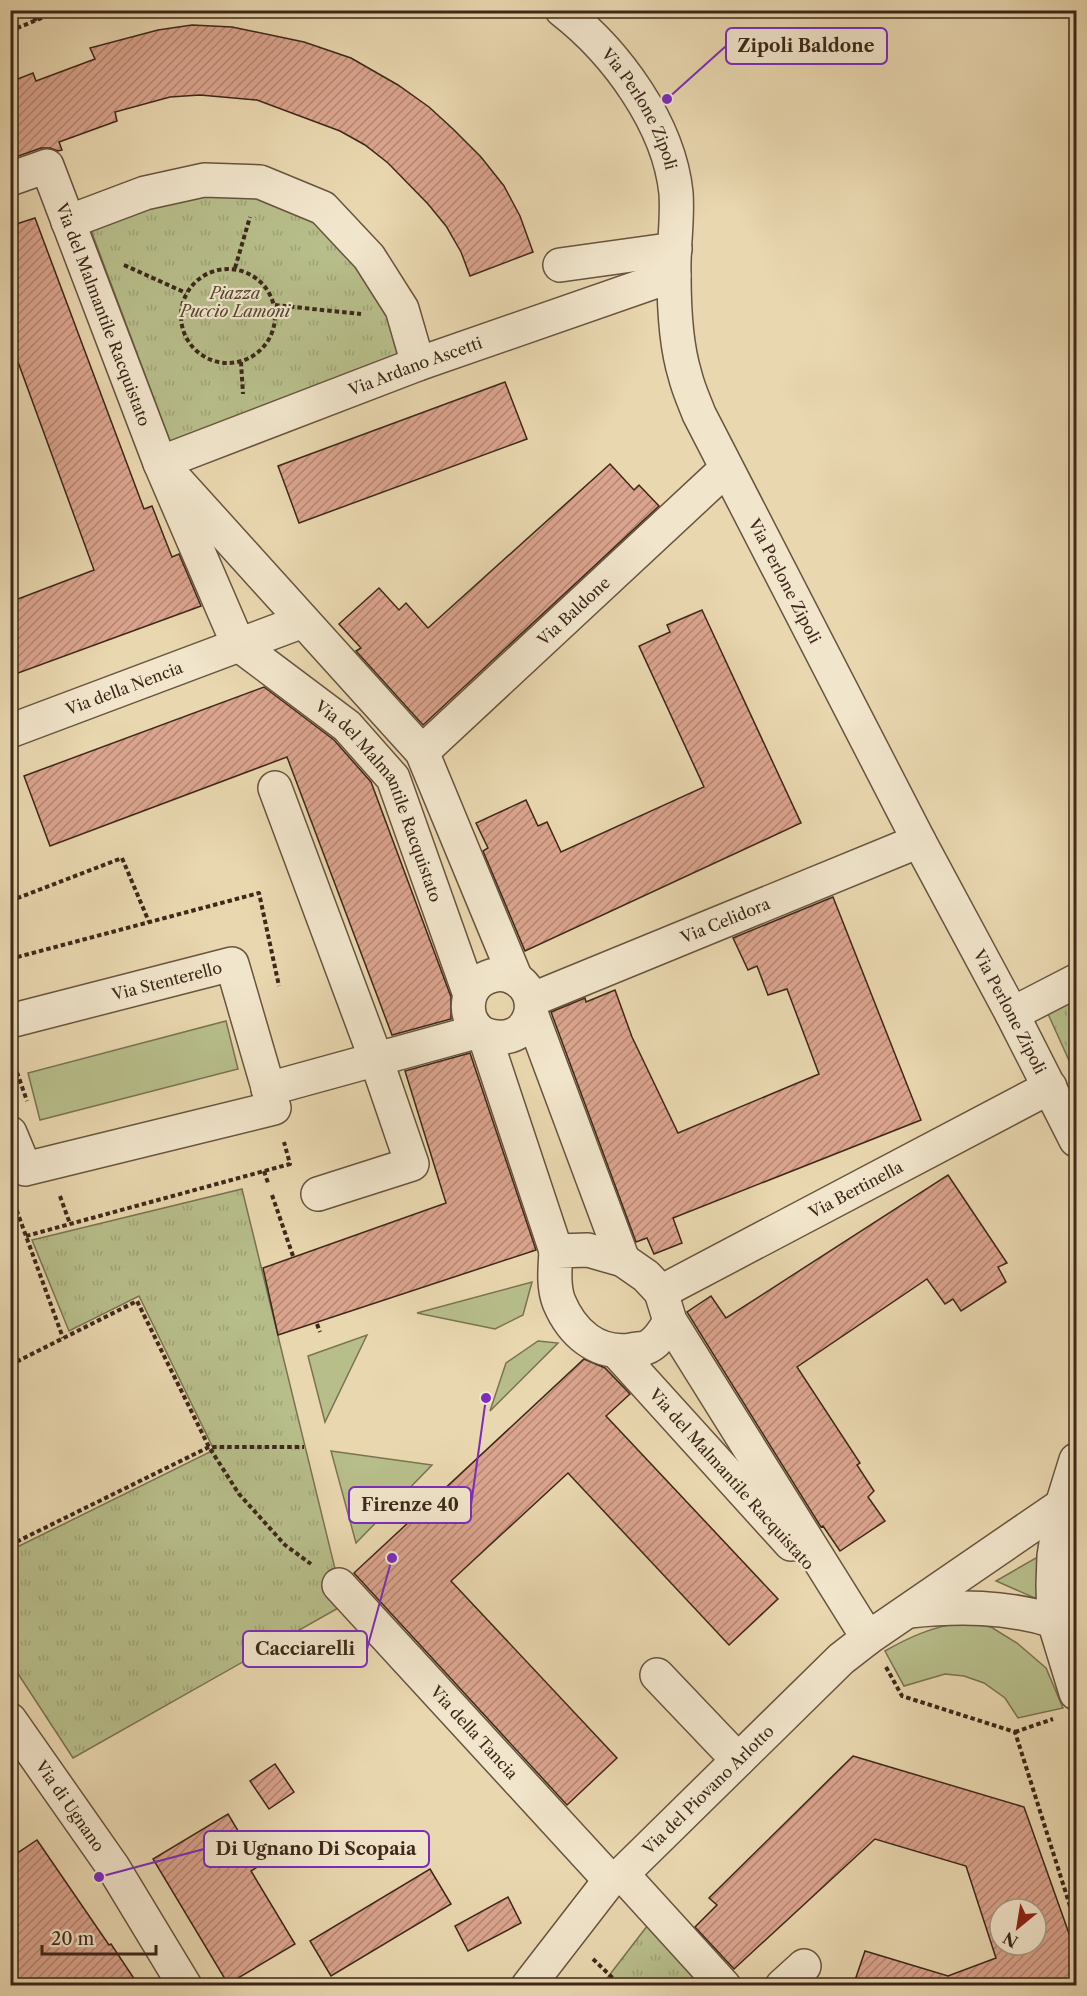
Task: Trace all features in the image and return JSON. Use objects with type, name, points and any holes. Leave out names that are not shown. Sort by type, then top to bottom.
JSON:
[{"type":"street","name":"Via Perlone Zipoli","points":[[562,10],[600,44],[628,78],[666,149],[676,193],[674,262],[678,334],[685,375],[699,414],[919,841],[1077,1140]]},
{"type":"street","name":"Via del Malmantile Racquistato","points":[[10,179],[47,166],[160,463],[238,644],[347,726],[393,778],[470,995],[468,1012],[472,1023],[482,1033],[556,1251],[555,1278],[559,1301],[572,1324],[594,1345],[616,1352],[848,1606]]},
{"type":"street","points":[[72,232],[145,193],[204,180],[260,182],[323,208],[369,257],[402,309],[418,364]]},
{"type":"street","points":[[560,265],[674,262]]},
{"type":"street","name":"Via Ardano Ascetti","points":[[160,463],[674,262]]},
{"type":"street","name":"Via del Malmantile Racquistato","points":[[160,463],[422,752],[526,997],[623,1260]]},
{"type":"street","name":"Via Baldone","points":[[422,752],[726,469]]},
{"type":"street","points":[[238,644],[303,621]]},
{"type":"street","name":"Via della Nencia","points":[[10,731],[238,644]]},
{"type":"street","points":[[275,788],[376,1059],[412,1164],[318,1194]]},
{"type":"street","name":"Via Celidora","points":[[526,997],[919,841]]},
{"type":"street","name":"Via Stenterello","points":[[10,1021],[232,964],[271,1098]]},
{"type":"street","points":[[10,1133],[18,1181],[271,1098],[376,1059],[482,1033],[495,1038],[513,1036],[529,1021],[526,997],[506,975],[493,975],[483,979],[470,995]]},
{"type":"street","points":[[1012,1014],[1077,981]]},
{"type":"street","name":"Via Bertinella","points":[[666,1306],[1050,1087]]},
{"type":"street","name":"Via del Malmantile Racquistato","points":[[556,1251],[588,1250],[623,1260],[646,1276],[875,1648]]},
{"type":"street","points":[[616,1352],[646,1348],[661,1336],[666,1306]]},
{"type":"street","points":[[1077,1460],[1062,1505],[1054,1556],[1054,1621],[1077,1693]]},
{"type":"street","name":"Via del Piovano Arlotto","points":[[528,1986],[616,1877],[841,1659],[875,1648],[908,1611],[1062,1505]]},
{"type":"street","name":"Via della Tancia","points":[[339,1585],[616,1877],[724,1986]]},
{"type":"street","name":"Via del Piovano Arlotto","points":[[908,1611],[961,1607],[988,1608],[1036,1615],[1054,1621]]},
{"type":"street","points":[[657,1675],[738,1760]]},
{"type":"street","name":"Via di Ugnano","points":[[10,1720],[113,1867],[185,1986]]},
{"type":"path","points":[[32,10],[36,21]]},
{"type":"path","points":[[10,31],[61,10]]},
{"type":"path","points":[[235,268],[260,182]]},
{"type":"path","points":[[72,232],[186,293]]},
{"type":"path","points":[[235,268],[251,274],[264,284],[275,305],[276,322],[271,338],[256,355],[241,362],[224,363],[208,358],[188,341],[182,326],[181,309],[186,293],[196,280],[218,269],[235,268]]},
{"type":"path","points":[[275,305],[389,317],[406,322]]},
{"type":"path","points":[[10,902],[122,858],[149,922]]},
{"type":"path","points":[[26,1236],[290,1164],[271,1098]]},
{"type":"path","points":[[264,1171],[268,1184]]},
{"type":"path","points":[[18,1181],[26,1236],[63,1338]]},
{"type":"path","points":[[272,1195],[293,1256]]},
{"type":"path","points":[[10,1365],[137,1301],[209,1447],[239,1494],[285,1545],[339,1585]]},
{"type":"path","points":[[317,1324],[320,1332]]},
{"type":"path","points":[[10,1545],[209,1447],[304,1447]]},
{"type":"path","points":[[875,1648],[902,1696],[1015,1732],[1056,1718]]},
{"type":"path","points":[[1015,1732],[1077,1925]]},
{"type":"green space","name":"Piazza Puccio Lamoni","points":[[216,192],[257,194],[307,212],[372,280],[406,354],[171,444],[89,225],[150,203]]},
{"type":"green space","points":[[1076,989],[1076,1076],[1044,1005]]},
{"type":"green space","points":[[226,1021],[238,1069],[40,1120],[28,1073]]},
{"type":"green space","points":[[242,1189],[339,1585],[340,1607],[73,1758],[11,1663],[11,1550],[214,1450],[139,1296],[69,1331],[32,1240]]},
{"type":"green space","points":[[532,1282],[523,1315],[495,1329],[417,1313]]},
{"type":"green space","points":[[367,1335],[325,1422],[308,1356]]},
{"type":"green space","points":[[538,1341],[558,1343],[490,1411],[506,1363]]},
{"type":"green space","points":[[331,1451],[432,1465],[356,1543]]},
{"type":"green space","points":[[1041,1555],[1037,1599],[996,1581]]},
{"type":"green space","points":[[961,1622],[991,1627],[1017,1643],[1046,1668],[1063,1708],[1018,1718],[1005,1698],[984,1683],[964,1676],[945,1674],[904,1686],[885,1651],[922,1633]]},
{"type":"green space","points":[[651,1921],[711,1986],[601,1986]]},
{"type":"building","points":[[192,25],[232,27],[304,42],[351,58],[398,85],[429,107],[481,157],[504,186],[520,216],[533,252],[470,276],[461,252],[446,226],[388,163],[365,145],[340,131],[257,100],[200,95],[170,97],[115,112],[117,121],[59,142],[62,150],[41,148],[10,159],[10,82],[33,73],[36,81],[95,59],[90,48],[158,30]]},
{"type":"building","points":[[35,218],[144,509],[152,506],[172,557],[179,554],[201,606],[10,676],[10,602],[94,570],[10,340],[10,226]]},
{"type":"building","points":[[505,382],[527,439],[299,523],[278,466]]},
{"type":"building","points":[[610,464],[634,490],[639,485],[659,506],[423,725],[356,651],[361,648],[339,624],[379,588],[399,610],[406,603],[428,628]]},
{"type":"building","points":[[702,610],[801,823],[525,951],[483,851],[488,848],[476,823],[526,800],[538,826],[547,822],[561,852],[704,787],[639,646],[670,632],[667,625]]},
{"type":"building","points":[[264,687],[334,740],[371,782],[451,997],[451,1019],[392,1035],[287,757],[50,846],[24,776]]},
{"type":"building","points":[[833,897],[921,1120],[673,1218],[682,1243],[654,1254],[647,1238],[636,1242],[551,1012],[585,998],[586,1002],[615,990],[632,1037],[678,1133],[819,1074],[787,989],[768,995],[757,966],[748,970],[733,938]]},
{"type":"building","points":[[470,1053],[536,1250],[278,1335],[263,1268],[446,1203],[405,1071]]},
{"type":"building","points":[[948,1175],[1007,1263],[998,1267],[1006,1282],[961,1311],[953,1299],[945,1304],[927,1279],[797,1367],[860,1463],[857,1465],[874,1491],[868,1497],[885,1521],[840,1551],[823,1526],[821,1527],[687,1312],[711,1296],[726,1318]]},
{"type":"building","points":[[584,1359],[605,1368],[630,1394],[606,1416],[778,1599],[729,1645],[568,1473],[451,1581],[617,1758],[567,1805],[354,1573]]},
{"type":"building","points":[[853,1756],[1024,1807],[1077,1956],[1077,1986],[853,1986],[865,1951],[948,1976],[996,1957],[1048,1957],[1048,1897],[988,1897],[988,1933],[966,1866],[875,1839],[734,1969],[695,1927],[717,1905],[709,1898]]},
{"type":"building","points":[[275,1764],[294,1792],[269,1809],[250,1781]]},
{"type":"building","points":[[228,1814],[259,1866],[251,1871],[295,1944],[228,1984],[153,1859]]},
{"type":"building","points":[[37,1840],[139,1986],[10,1986],[10,1858]]},
{"type":"building","points":[[430,1869],[451,1904],[331,1976],[310,1941]]},
{"type":"building","points":[[508,1897],[521,1923],[468,1951],[455,1926]]},
{"type":"place","name":"Zipoli Baldone","points":[[667,99]]},
{"type":"place","name":"Firenze 40","points":[[486,1398]]},
{"type":"place","name":"Cacciarelli","points":[[392,1558]]},
{"type":"place","name":"Di Ugnano Di Scopaia","points":[[99,1877]]}]
